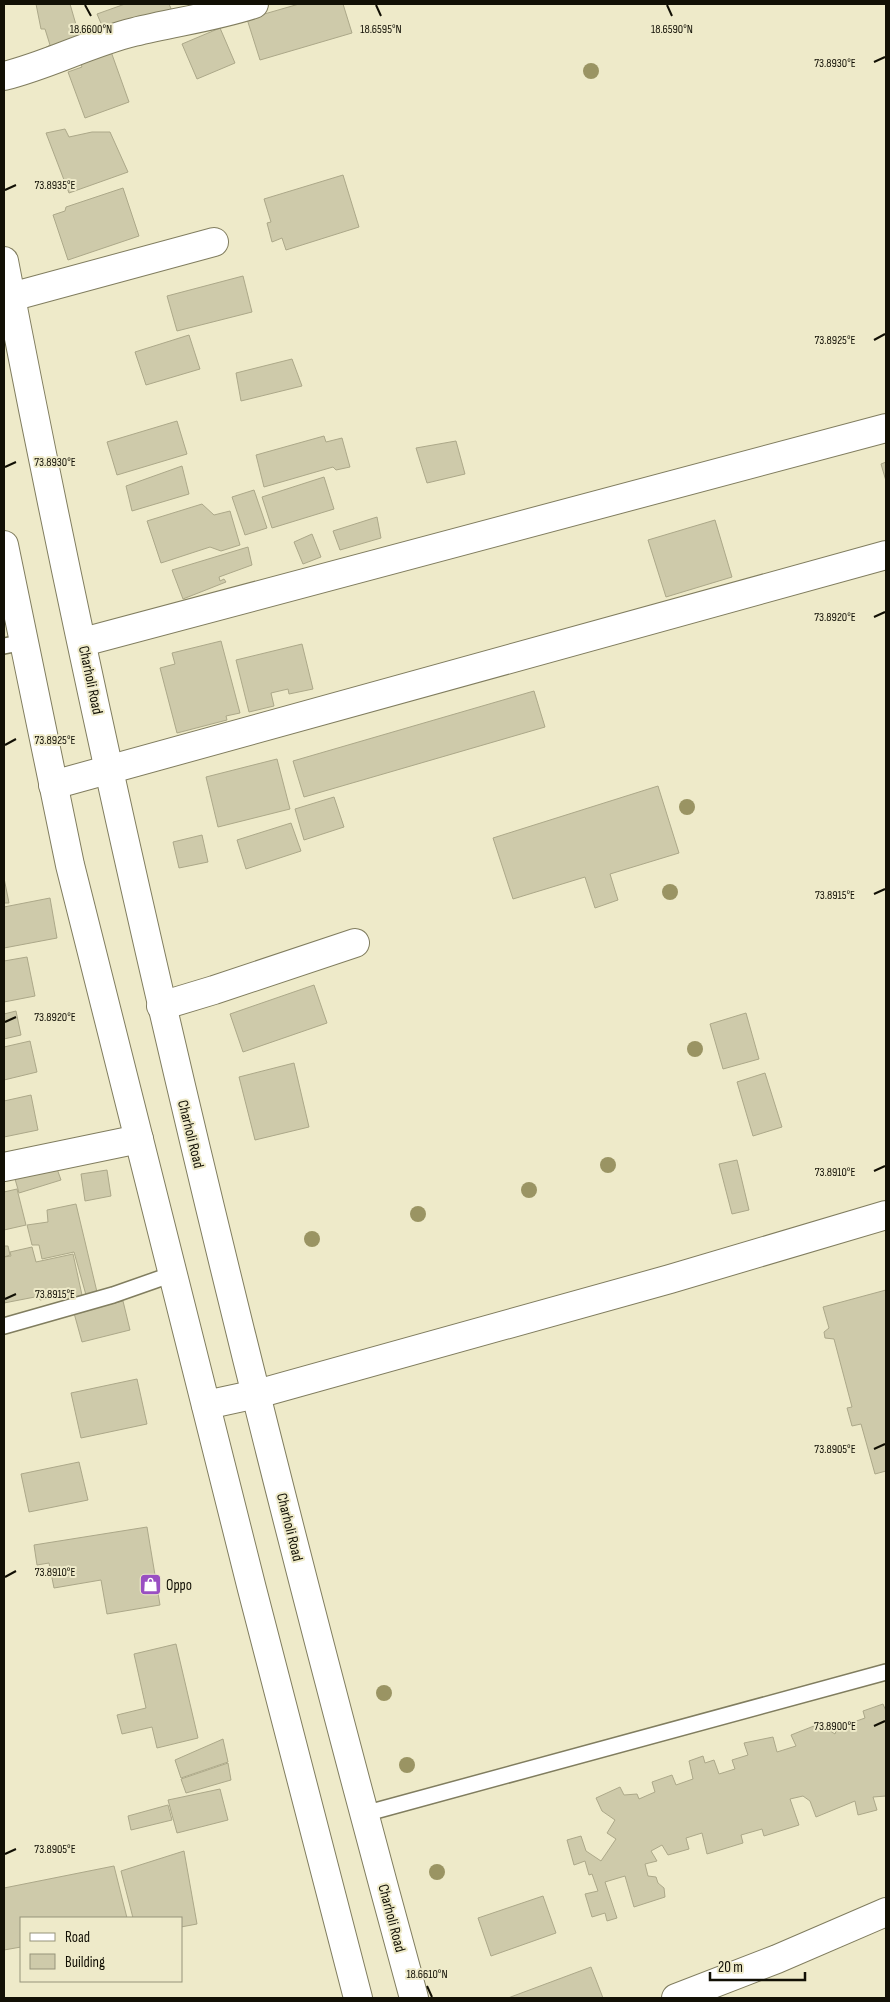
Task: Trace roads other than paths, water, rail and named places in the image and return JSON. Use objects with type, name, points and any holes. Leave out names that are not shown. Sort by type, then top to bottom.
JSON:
[{"type":"street","points":[[4,76],[36,68],[88,46],[134,32],[189,21],[254,4]]},
{"type":"street","points":[[11,297],[214,242]]},
{"type":"street","name":"Charholi Road","points":[[4,261],[110,770],[189,1127],[364,1814],[414,1998]]},
{"type":"street","points":[[83,642],[886,428]]},
{"type":"street","points":[[4,545],[14,644],[53,785],[70,865],[358,1998]]},
{"type":"street","points":[[53,785],[886,555]]},
{"type":"street","points":[[161,1006],[355,942]]},
{"type":"street","points":[[4,1167],[139,1139]]},
{"type":"street","points":[[206,1405],[256,1394],[670,1279],[886,1215]]},
{"type":"street","points":[[676,1998],[777,1959],[886,1912]]},
{"type":"lane","points":[[4,1326],[114,1295],[173,1274]]},
{"type":"lane","points":[[364,1814],[886,1672]]},
{"type":"place","name":"Oppo","points":[[150,1585]]}]
